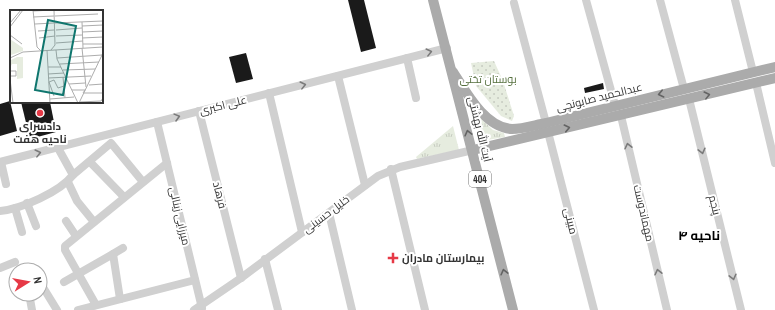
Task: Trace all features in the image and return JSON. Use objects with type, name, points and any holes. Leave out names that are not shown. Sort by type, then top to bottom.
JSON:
[{"type":"main road","name":"آیت الله بهشتی","points":[[433,0],[447,48],[513,310]]},
{"type":"main road","name":"عبدالحمید صابونچی","points":[[473,150],[547,128],[615,105],[775,67]]},
{"type":"main road","name":"عبدالحمید صابونچی","points":[[453,72],[479,108],[496,124],[513,129],[547,128],[621,116],[775,78]]},
{"type":"main road","points":[[753,72],[756,83]]},
{"type":"street","points":[[586,0],[615,105]]},
{"type":"street","points":[[660,0],[684,89]]},
{"type":"street","points":[[736,0],[753,72]]},
{"type":"street","name":"مبینی","points":[[514,3],[594,310]]},
{"type":"street","name":"علی‌ اکبری","points":[[1,162],[447,48]]},
{"type":"street","points":[[407,58],[416,98]]},
{"type":"street","points":[[338,76],[365,185]]},
{"type":"street","points":[[756,83],[775,163]]},
{"type":"street","points":[[269,93],[302,232]]},
{"type":"street","name":"پنجم","points":[[689,100],[741,310]]},
{"type":"street","name":"فرهاد","points":[[199,111],[241,278]]},
{"type":"street","name":"مهماندوست","points":[[621,116],[667,310]]},
{"type":"street","name":"میرزایی زینالی","points":[[157,122],[195,280],[199,308]]},
{"type":"street","points":[[0,212],[15,208],[45,196],[90,162],[111,143],[143,182]]},
{"type":"street","points":[[58,148],[70,178],[76,201],[94,222]]},
{"type":"street","name":"خلیل حسینی","points":[[199,308],[365,185],[391,169],[473,150]]},
{"type":"street","points":[[1,162],[6,184]]},
{"type":"street","points":[[90,162],[124,197]]},
{"type":"street","points":[[96,306],[64,248],[76,236],[167,164]]},
{"type":"street","points":[[391,169],[425,310]]},
{"type":"street","points":[[27,203],[36,226]]},
{"type":"street","points":[[15,208],[22,232]]},
{"type":"street","points":[[329,213],[352,310]]},
{"type":"street","points":[[66,221],[76,236]]},
{"type":"street","points":[[64,282],[123,248]]},
{"type":"street","points":[[113,254],[117,300],[116,310]]},
{"type":"street","points":[[265,259],[278,310]]},
{"type":"street","points":[[78,310],[195,280]]},
{"type":"street","points":[[48,295],[57,310]]},
{"type":"green space","name":"بوستان تختی","points":[[494,61],[503,81],[514,116],[512,121],[501,116],[476,86],[471,63]]},
{"type":"green space","points":[[478,116],[493,130],[504,133],[505,137],[481,141],[475,119]]},
{"type":"green space","points":[[453,126],[459,150],[417,159],[416,157]]},
{"type":"building","points":[[348,0],[364,0],[376,48],[361,52]]},
{"type":"building","points":[[246,53],[253,79],[236,83],[229,57]]},
{"type":"building","points":[[603,83],[604,89],[585,93],[584,88]]},
{"type":"building","points":[[10,101],[17,131],[0,136],[0,104]]},
{"type":"building","points":[[21,103],[50,103],[56,132],[30,139]]},
{"type":"place","name":"دادسرای ناحیه هفت","points":[[40,113]]},
{"type":"place","name":"بیمارستان مادران","points":[[393,258]]},
{"type":"district","name":"ناحیه ۴","points":[[699,235]]}]
